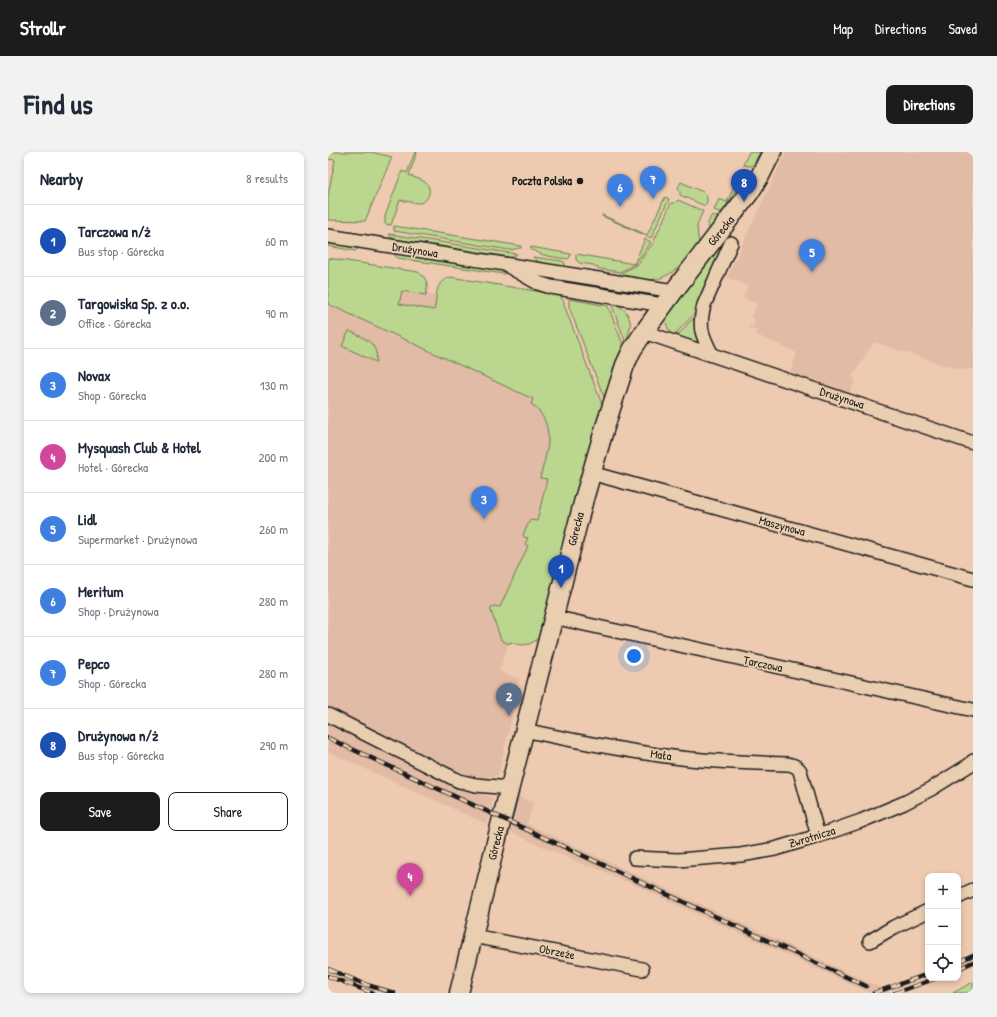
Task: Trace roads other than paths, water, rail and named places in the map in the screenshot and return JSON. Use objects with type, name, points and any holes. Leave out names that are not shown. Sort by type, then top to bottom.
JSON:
[{"type":"street","name":"Górecka","points":[[459,993],[524,730],[591,473],[625,365],[632,350],[663,305],[744,202],[760,176],[772,152]]},
{"type":"street","name":"Drużynowa","points":[[328,236],[674,291]]},
{"type":"street","points":[[712,355],[703,336],[701,316],[704,305],[731,243]]},
{"type":"street","name":"Drużynowa","points":[[503,263],[526,277],[551,287],[663,305]]},
{"type":"street","name":"Drużynowa","points":[[644,332],[973,442]]},
{"type":"street","name":"Maszynowa","points":[[591,473],[973,579]]},
{"type":"street","name":"Tarczowa","points":[[553,617],[973,710]]},
{"type":"street","points":[[328,715],[459,781],[476,785],[510,788]]},
{"type":"street","name":"Mała","points":[[524,730],[592,744],[690,759],[790,764],[800,771],[818,836]]},
{"type":"street","name":"Zwrotnicza","points":[[635,858],[678,860],[741,855],[775,849],[861,821],[904,803],[931,789],[971,764],[973,761]]},
{"type":"street","points":[[961,896],[973,890]]},
{"type":"street","points":[[870,941],[911,918],[925,913]]},
{"type":"street","name":"Obrzeże","points":[[473,936],[642,969]]},
{"type":"railway","points":[[328,738],[866,986]]},
{"type":"railway","points":[[961,961],[973,955]]},
{"type":"railway","points":[[961,968],[973,962]]},
{"type":"railway","points":[[328,969],[367,985],[394,993]]},
{"type":"railway","points":[[874,993],[925,975]]},
{"type":"railway","points":[[328,976],[372,993]]},
{"type":"railway","points":[[895,993],[929,981]]},
{"type":"place","name":"Poczta Polska","points":[[580,181]]},
{"type":"place","name":"Pepco","points":[[653,199]]},
{"type":"place","name":"Drużynowa n/ż","points":[[744,202]]},
{"type":"place","name":"Meritum","points":[[620,207]]},
{"type":"place","name":"Lidl","points":[[812,272]]},
{"type":"place","name":"Novax","points":[[484,519]]},
{"type":"place","name":"Tarczowa n/ż","points":[[561,588]]},
{"type":"place","name":"Targowiska Sp. z o.o.","points":[[509,716]]},
{"type":"place","name":"Mysquash Club & Hotel","points":[[410,896]]}]
